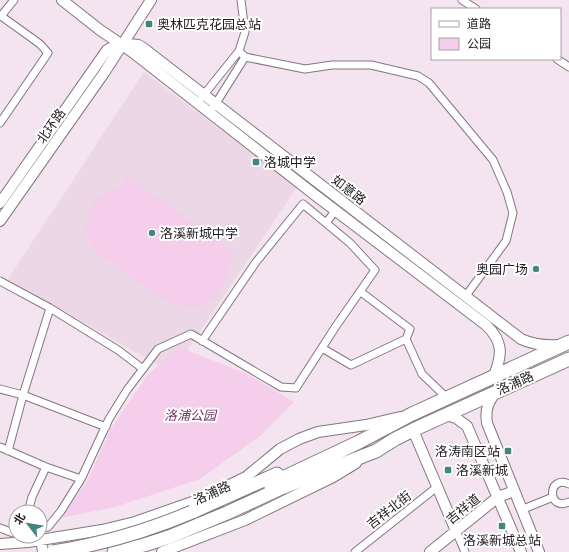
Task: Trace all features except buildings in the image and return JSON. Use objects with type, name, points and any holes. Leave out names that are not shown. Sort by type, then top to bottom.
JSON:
[{"type":"highway","name":"洛浦路","points":[[412,414],[566,344]]},
{"type":"highway","name":"洛浦路","points":[[376,451],[413,430],[497,390],[569,359]]},
{"type":"highway","points":[[149,552],[197,522],[367,432],[412,414]]},
{"type":"highway","points":[[114,552],[144,545],[197,522],[376,451]]},
{"type":"highway","points":[[52,552],[197,522]]},
{"type":"highway","points":[[90,552],[142,539],[197,522]]},
{"type":"main road","name":"如意路","points":[[62,0],[100,30],[123,45],[335,211],[431,282],[492,331],[500,345],[499,364],[494,376]]},
{"type":"main road","name":"北环路","points":[[0,221],[123,45],[151,0]]},
{"type":"main road","name":"如意路","points":[[123,45],[137,45],[142,47],[521,339],[541,346],[566,344]]},
{"type":"main road","name":"北环路","points":[[0,203],[107,50],[112,47],[123,45]]},
{"type":"main road","points":[[497,390],[490,399],[487,408],[487,423],[539,552]]},
{"type":"main road","name":"洛浦路","points":[[48,539],[102,530],[135,522],[198,500],[246,477],[280,449],[318,432],[366,425],[412,414]]},
{"type":"main road","points":[[446,415],[456,418],[467,426],[521,552]]},
{"type":"main road","points":[[413,430],[456,532]]},
{"type":"main road","name":"洛浦路","points":[[162,552],[210,534],[268,509],[333,477],[376,451]]},
{"type":"main road","name":"吉祥道","points":[[430,552],[498,497],[514,491]]},
{"type":"main road","points":[[99,552],[97,535],[102,530]]},
{"type":"main road","points":[[74,535],[86,552]]},
{"type":"street","points":[[0,123],[48,54],[40,44],[1,16],[14,0]]},
{"type":"street","points":[[197,103],[240,51],[245,32],[241,0]]},
{"type":"street","points":[[462,0],[474,8]]},
{"type":"street","points":[[240,51],[245,57],[305,69],[332,64],[371,65],[418,76],[429,83],[493,160],[507,192],[513,213],[506,241],[465,297]]},
{"type":"street","points":[[210,113],[245,57]]},
{"type":"street","points":[[558,60],[569,67]]},
{"type":"street","points":[[48,527],[81,479],[106,427],[127,390],[158,349],[191,334],[281,387],[296,388],[376,270],[350,243],[303,204],[256,262],[202,340]]},
{"type":"street","points":[[326,223],[335,211]]},
{"type":"street","points":[[0,282],[50,308],[118,350],[143,369]]},
{"type":"street","points":[[322,348],[351,365],[406,339],[410,329],[361,292]]},
{"type":"street","points":[[8,451],[23,395],[50,308]]},
{"type":"street","points":[[406,339],[422,374],[447,398]]},
{"type":"street","points":[[0,389],[23,395],[106,427]]},
{"type":"street","points":[[0,448],[46,467],[81,479]]},
{"type":"street","points":[[30,504],[46,467]]},
{"type":"street","points":[[568,504],[559,503],[553,497],[553,489],[555,485],[563,482],[569,484]]},
{"type":"street","name":"吉祥北街","points":[[355,552],[437,487]]},
{"type":"street","points":[[521,510],[553,497]]},
{"type":"street","points":[[456,532],[466,552]]},
{"type":"shaded area","name":"洛溪新城中学","points":[[144,72],[297,187],[172,373],[8,279]]},
{"type":"green space","points":[[127,175],[235,253],[228,263],[226,276],[217,295],[203,306],[183,306],[167,302],[96,252],[89,239],[85,225],[88,214],[93,202],[107,190],[121,185]]},
{"type":"green space","name":"洛浦公园","points":[[179,347],[247,374],[294,402],[260,436],[200,479],[115,507],[60,518],[86,483],[111,428],[147,376]]},
{"type":"place","name":"奥林匹克花园总站","points":[[149,24]]},
{"type":"place","name":"洛城中学","points":[[256,162]]},
{"type":"place","name":"洛溪新城中学","points":[[152,233]]},
{"type":"place","name":"奥园广场","points":[[536,269]]},
{"type":"place","name":"洛涛南区站","points":[[508,451]]},
{"type":"place","name":"洛溪新城","points":[[448,470]]},
{"type":"place","name":"洛溪新城总站","points":[[502,526]]}]
